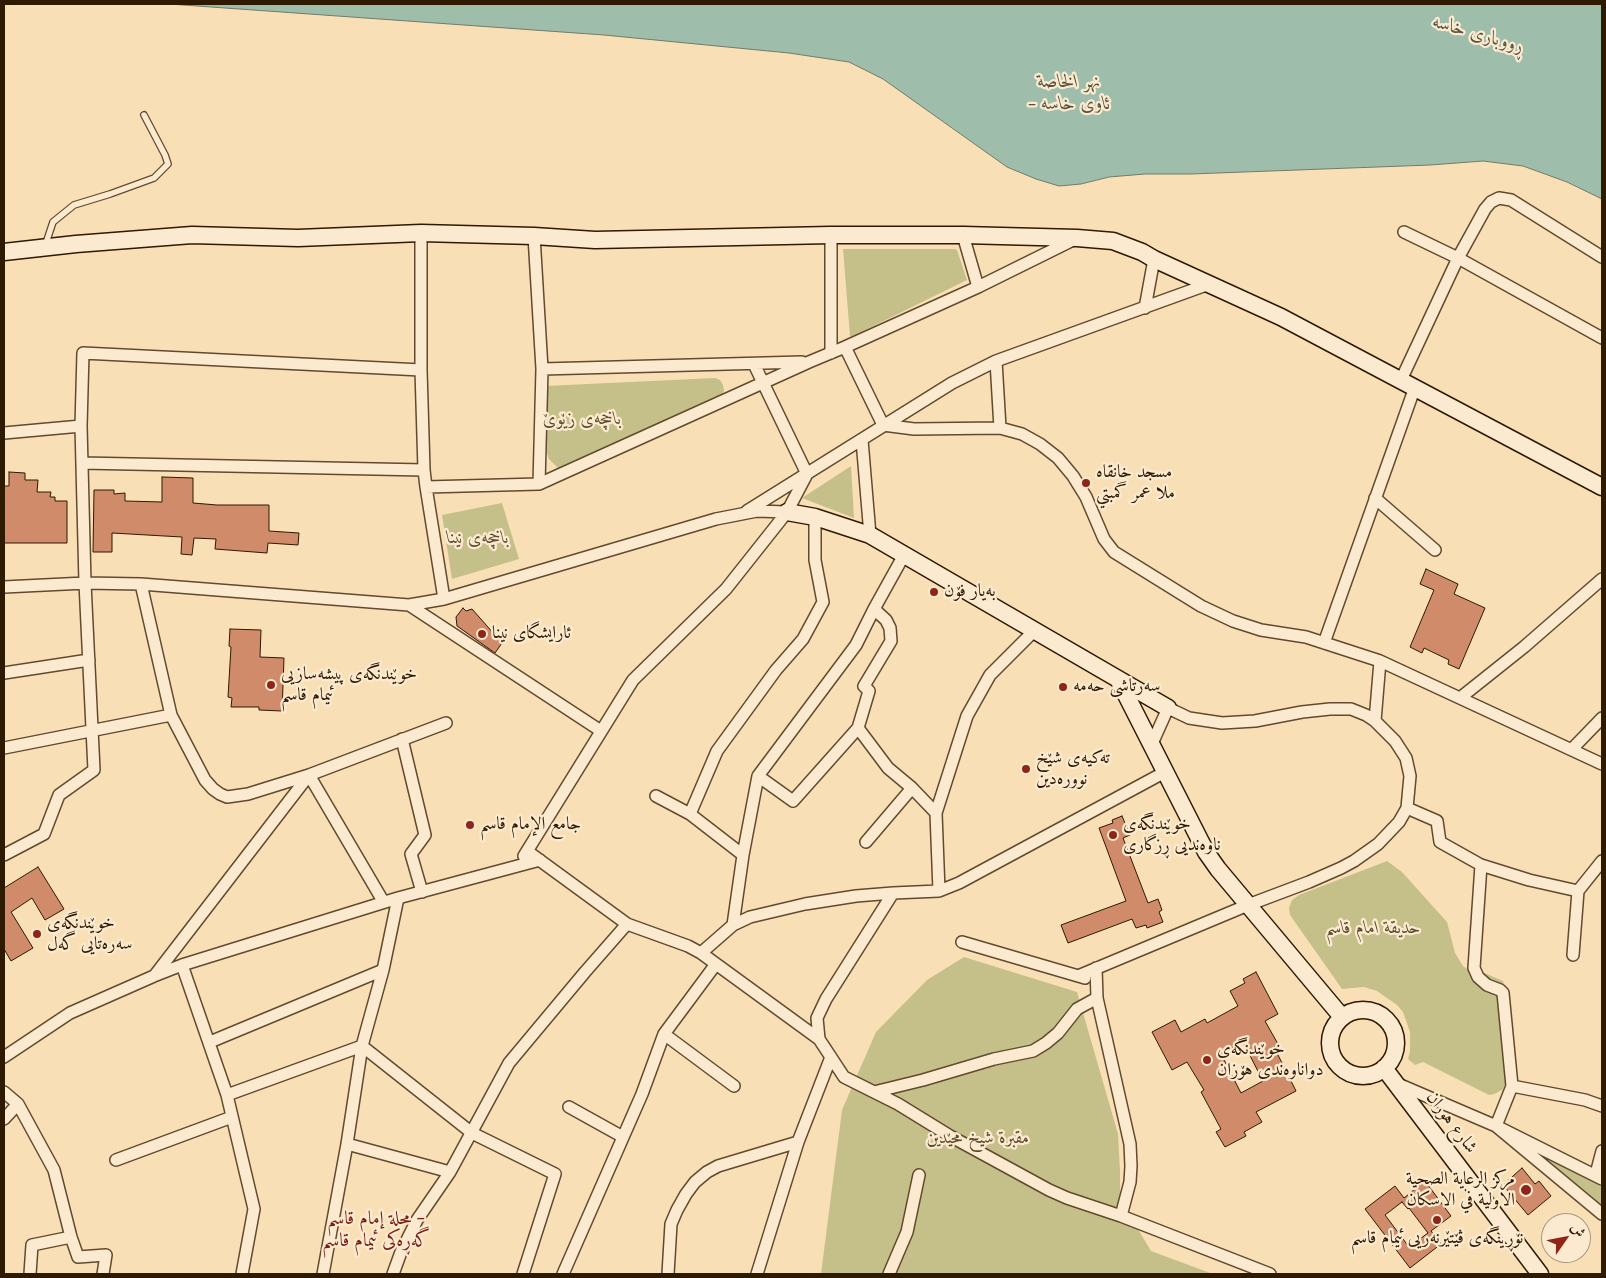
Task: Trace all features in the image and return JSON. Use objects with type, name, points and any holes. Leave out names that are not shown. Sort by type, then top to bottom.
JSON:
[{"type":"street","points":[[1324,643],[1375,498],[1408,383],[1458,258],[1485,209],[1491,202],[1499,198],[1511,200],[1602,257]]},
{"type":"street","points":[[1404,232],[1458,258],[1602,338]]},
{"type":"street","points":[[421,233],[421,370],[424,470],[444,598]]},
{"type":"street","points":[[4,252],[192,235],[298,238],[421,233],[534,236],[595,240],[831,235],[963,235],[1077,238],[1113,241],[1142,252],[1281,317],[1602,487]]},
{"type":"street","points":[[830,354],[831,235]]},
{"type":"street","points":[[963,235],[978,287]]},
{"type":"street","points":[[534,236],[542,369],[539,484]]},
{"type":"street","points":[[426,487],[539,484],[762,382],[830,354],[978,287],[1077,238]]},
{"type":"street","points":[[1145,308],[1154,259]]},
{"type":"street","points":[[743,513],[952,383],[996,361],[1209,284]]},
{"type":"street","points":[[845,347],[883,425]]},
{"type":"street","points":[[4,855],[44,834],[59,796],[94,770],[85,583],[81,426],[83,353],[421,370]]},
{"type":"street","points":[[996,361],[1000,428]]},
{"type":"street","points":[[542,369],[809,362]]},
{"type":"street","points":[[754,364],[807,474]]},
{"type":"street","points":[[883,425],[914,429],[1000,428],[1031,438],[1058,458],[1079,485],[1104,539],[1114,552],[1143,568],[1201,606],[1233,621],[1261,630],[1306,637],[1380,661],[1572,748],[1602,764]]},
{"type":"street","points":[[4,433],[81,426]]},
{"type":"street","points":[[862,440],[870,535]]},
{"type":"street","points":[[82,463],[424,470]]},
{"type":"street","points":[[517,867],[633,680],[726,589],[787,512],[807,474]]},
{"type":"street","points":[[1375,498],[1435,550]]},
{"type":"street","points":[[4,587],[85,583],[141,584],[409,605],[444,598],[684,528],[743,513],[770,510],[815,517],[870,535],[1168,708],[1189,718],[1222,723],[1247,722],[1302,712],[1340,708],[1359,712],[1375,722],[1395,741],[1406,758],[1410,776],[1407,808],[1402,818],[1378,844],[1354,861],[1309,882],[1248,905],[1078,976]]},
{"type":"street","points":[[690,814],[717,751],[776,670],[803,638],[823,602],[815,560],[815,517]]},
{"type":"street","points":[[733,925],[743,855],[758,776],[856,645],[904,554]]},
{"type":"street","points":[[1460,698],[1524,647],[1602,579]]},
{"type":"street","points":[[141,584],[172,715],[205,780],[220,794],[227,797],[248,794],[309,774],[446,723]]},
{"type":"street","points":[[409,605],[601,731]]},
{"type":"street","points":[[758,776],[793,801],[858,728],[869,691],[864,686],[891,642],[890,628],[886,620],[874,609]]},
{"type":"street","points":[[939,891],[936,813],[967,716],[990,675],[1034,630]]},
{"type":"street","points":[[4,673],[89,660]]},
{"type":"street","points":[[1375,722],[1380,661]]},
{"type":"street","points":[[1118,679],[1206,852],[1218,869],[1342,1017]]},
{"type":"street","points":[[1151,746],[1168,708]]},
{"type":"street","points":[[4,748],[172,715]]},
{"type":"street","points":[[1572,748],[1602,718]]},
{"type":"street","points":[[858,728],[888,768],[912,788],[936,813]]},
{"type":"street","points":[[402,739],[425,835],[411,854],[422,892]]},
{"type":"street","points":[[701,953],[733,925],[750,917],[805,904],[856,896],[939,891],[959,883],[1165,772]]},
{"type":"street","points":[[309,774],[383,901]]},
{"type":"street","points":[[154,976],[309,774]]},
{"type":"street","points":[[866,842],[912,788]]},
{"type":"street","points":[[656,796],[690,814],[743,855]]},
{"type":"street","points":[[1407,808],[1437,821],[1440,842],[1481,865],[1528,880],[1578,891]]},
{"type":"street","points":[[527,851],[627,924],[688,946],[701,953],[819,1039],[844,1077],[898,1104],[950,1136],[1049,1190],[1270,1274]]},
{"type":"street","points":[[4,1057],[70,1013],[182,965],[383,901],[540,860]]},
{"type":"street","points":[[1573,955],[1578,891],[1602,864]]},
{"type":"street","points":[[1481,865],[1474,968],[1478,977],[1487,985],[1503,993],[1512,1086],[1496,1126]]},
{"type":"street","points":[[819,1039],[817,1018],[826,999],[893,893]]},
{"type":"street","points":[[322,1274],[347,1144],[362,1046],[383,970],[398,898]]},
{"type":"street","points":[[394,1274],[401,1252],[417,1220],[450,1172],[509,1063],[627,924]]},
{"type":"street","points":[[962,942],[1096,981]]},
{"type":"street","points":[[564,1274],[642,1094],[664,1034],[716,964]]},
{"type":"street","points":[[182,965],[227,1095],[254,1209],[242,1274]]},
{"type":"street","points":[[1096,968],[1097,998],[1130,1144],[1130,1182],[1120,1216]]},
{"type":"street","points":[[210,1042],[383,970]]},
{"type":"street","points":[[874,1092],[994,1059],[1033,1051],[1058,1032],[1077,1008],[1097,998]]},
{"type":"street","points":[[1367,1010],[1382,1015],[1389,1023],[1396,1038],[1395,1049],[1391,1060],[1384,1068],[1374,1074],[1363,1075],[1347,1071],[1339,1064],[1333,1056],[1330,1040],[1335,1025],[1342,1017],[1351,1012],[1367,1010]]},
{"type":"street","points":[[664,1034],[734,1086]]},
{"type":"street","points":[[362,1046],[472,1133],[555,1174],[523,1274]]},
{"type":"street","points":[[227,1095],[362,1046]]},
{"type":"street","points":[[757,1274],[798,1142],[831,1057]]},
{"type":"street","name":"شارع هوران","points":[[1384,1068],[1540,1274]]},
{"type":"street","points":[[1396,1083],[1496,1126],[1599,1177],[1602,1151]]},
{"type":"street","points":[[1512,1086],[1585,1100],[1602,1106]]},
{"type":"street","points":[[4,1092],[18,1104],[54,1170],[78,1257],[106,1254],[103,1274]]},
{"type":"street","points":[[1585,1100],[1602,1098]]},
{"type":"street","points":[[4,1119],[18,1104]]},
{"type":"street","points":[[569,1107],[623,1137]]},
{"type":"street","points":[[116,1160],[232,1118]]},
{"type":"street","points":[[1496,1126],[1602,1214]]},
{"type":"street","points":[[668,1274],[671,1224],[677,1210],[695,1182],[718,1166],[798,1142]]},
{"type":"street","points":[[347,1144],[450,1172]]},
{"type":"street","points":[[889,1274],[907,1232],[919,1175]]},
{"type":"street","points":[[30,1274],[32,1245],[71,1237]]},
{"type":"lane","points":[[44,248],[53,222],[74,205],[154,178],[168,164],[144,115]]},
{"type":"green space","points":[[843,249],[955,249],[957,250],[967,280],[851,337]]},
{"type":"green space","name":"باخچەی زێوێ","points":[[715,378],[720,380],[723,385],[724,391],[722,396],[564,467],[558,468],[549,459],[547,453],[545,386]]},
{"type":"green space","points":[[851,466],[854,518],[802,498]]},
{"type":"green space","name":"باخچەی نینا","points":[[502,503],[519,559],[452,579],[442,515]]},
{"type":"green space","name":"حديقة امام قاسم","points":[[1387,861],[1402,872],[1447,922],[1455,953],[1463,966],[1503,981],[1508,998],[1511,1065],[1504,1087],[1494,1094],[1489,1095],[1423,1062],[1415,1065],[1408,1059],[1410,1032],[1403,1012],[1397,1005],[1377,991],[1364,987],[1342,989],[1290,915],[1289,908],[1292,900],[1299,895]]},
{"type":"green space","name":"مقبرة شيخ محێدین","points":[[964,957],[1077,992],[1118,1134],[1120,1199],[1151,1251],[1213,1274],[821,1274],[842,1110],[876,1032],[927,980]]},
{"type":"green space","points":[[1535,1151],[1602,1187],[1602,1206],[1534,1154]]},
{"type":"water","name":"نهر الخاصة - ئاوی خاسە","points":[[169,4],[1602,4],[1602,199],[1567,182],[1523,166],[1483,161],[1430,165],[1145,174],[1109,177],[1081,184],[1059,186],[1007,167],[883,79],[849,62],[789,53],[604,35]]},
{"type":"building","points":[[9,472],[25,473],[25,480],[38,480],[37,492],[51,492],[50,497],[55,497],[55,501],[67,501],[67,543],[4,543],[4,486],[9,486]]},
{"type":"building","points":[[162,477],[193,478],[193,503],[269,505],[269,531],[299,533],[298,545],[268,543],[267,553],[215,549],[216,539],[194,538],[192,555],[181,554],[182,537],[112,533],[112,552],[93,552],[94,490],[114,490],[114,494],[125,493],[125,501],[162,502]]},
{"type":"building","points":[[1426,569],[1458,584],[1454,594],[1485,608],[1459,669],[1448,664],[1449,660],[1424,648],[1422,653],[1410,647],[1434,590],[1420,584]]},
{"type":"building","name":"ئارایشگای نینا","points":[[463,608],[466,611],[472,609],[502,643],[495,653],[457,626],[456,617]]},
{"type":"building","points":[[230,629],[261,630],[260,657],[284,658],[282,711],[259,710],[259,707],[231,707],[232,698],[228,697],[231,647],[229,646]]},
{"type":"building","points":[[1122,816],[1130,835],[1123,838],[1148,903],[1158,899],[1162,910],[1159,912],[1163,922],[1147,928],[1146,925],[1136,928],[1132,919],[1068,943],[1061,925],[1126,901],[1099,828],[1113,823],[1112,820]]},
{"type":"building","points":[[38,867],[64,909],[45,920],[32,898],[11,912],[33,948],[11,961],[4,949],[4,888]]},
{"type":"building","name":"خوێندنگەی دواناوەندی هۆزان","points":[[1256,972],[1278,1014],[1265,1021],[1278,1044],[1274,1047],[1296,1091],[1256,1112],[1262,1122],[1244,1132],[1246,1136],[1225,1147],[1216,1132],[1221,1129],[1201,1092],[1204,1090],[1187,1062],[1172,1070],[1152,1032],[1175,1020],[1181,1032],[1205,1019],[1207,1023],[1238,1006],[1230,991],[1245,983],[1243,979]],"holes":[[[1243,1042],[1263,1081],[1241,1093],[1221,1054]]]},
{"type":"building","name":"مركز الرعاية الصحية الاولية في الاسكان","points":[[1522,1168],[1535,1184],[1539,1181],[1551,1196],[1528,1215],[1503,1185]]},
{"type":"building","name":"نۆڕینگەی ڤێتێرنەریی ئیمام قاسم","points":[[1425,1181],[1451,1216],[1431,1231],[1441,1244],[1410,1268],[1365,1209],[1395,1186],[1404,1198]],"holes":[[[1402,1202],[1428,1233],[1409,1247],[1385,1215]]]},
{"type":"place","name":"مسجد خانقاه ملا عمر گمبتي","points":[[1086,483]]},
{"type":"place","name":"بەیار فۆن","points":[[934,592]]},
{"type":"place","name":"ئارایشگای نینا","points":[[482,634]]},
{"type":"place","name":"خوێندنگەی پیشەسازیی ئیمام قاسم","points":[[271,685]]},
{"type":"place","name":"سەرتاشی حەمە","points":[[1063,687]]},
{"type":"place","name":"تەکیەی شێخ نوورەدین","points":[[1026,769]]},
{"type":"place","name":"جامع الإمام قاسم","points":[[470,825]]},
{"type":"place","name":"خوێندنگەی ناوەندیی ڕزگاری","points":[[1113,835]]},
{"type":"place","name":"خوێندنگەی سەرەتایی گەل","points":[[37,934]]},
{"type":"place","name":"خوێندنگەی دواناوەندی هۆزان","points":[[1207,1060]]},
{"type":"place","name":"مركز الرعاية الصحية الاولية في الاسكان","points":[[1526,1190]]},
{"type":"place","name":"نۆڕینگەی ڤێتێرنەریی ئیمام قاسم","points":[[1437,1220]]},
{"type":"district","name":"محلة إمام قاسم - گەڕەکی ئیمام قاسم","points":[[376,1231]]},
{"type":"water label","name":"ڕووباری خاسە","points":[[1478,35]]}]
